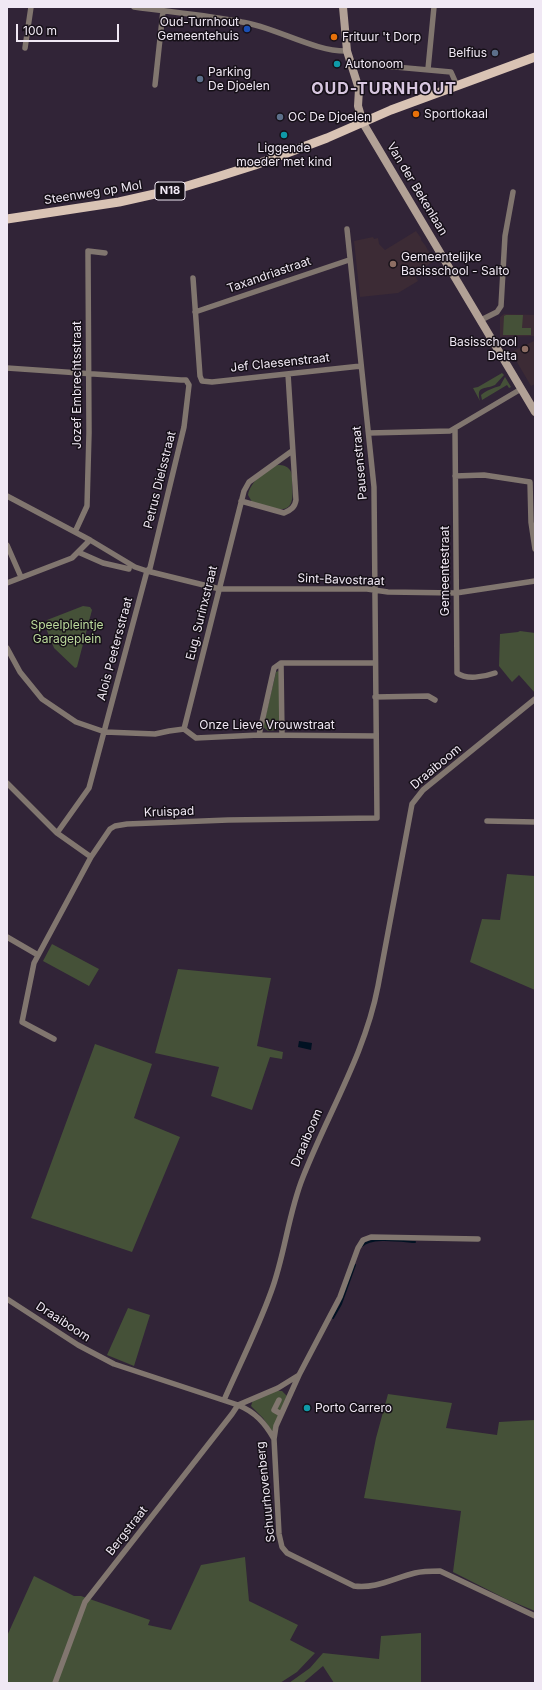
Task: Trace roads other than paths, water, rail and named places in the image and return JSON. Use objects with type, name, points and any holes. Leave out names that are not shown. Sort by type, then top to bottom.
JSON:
[{"type":"main road","name":"N18","points":[[363,123],[456,83],[535,56]]},
{"type":"main road","name":"Steenweg op Mol","points":[[7,219],[119,202],[177,189],[255,165],[363,123]]},
{"type":"street","points":[[25,48],[31,7]]},
{"type":"street","points":[[134,7],[243,22],[278,32],[323,48],[347,51]]},
{"type":"street","name":"Van der Bekenlaan","points":[[343,7],[347,51],[359,89],[358,106],[363,123],[535,412]]},
{"type":"street","points":[[428,69],[434,7]]},
{"type":"street","points":[[154,85],[163,11]]},
{"type":"street","points":[[351,63],[451,72],[456,83]]},
{"type":"street","points":[[481,320],[497,312],[501,306],[505,236],[513,192]]},
{"type":"street","name":"Pausenstraat","points":[[347,230],[361,366],[370,433],[374,487],[375,736],[377,818]]},
{"type":"street","name":"Jozef Embrechtsstraat","points":[[75,532],[87,506],[89,433],[88,251],[104,253]]},
{"type":"street","name":"Taxandriastraat","points":[[196,312],[349,260]]},
{"type":"street","points":[[193,278],[196,312]]},
{"type":"street","name":"Jef Claesenstraat","points":[[196,312],[200,376],[202,381],[212,382],[361,366]]},
{"type":"street","points":[[7,368],[88,373]]},
{"type":"street","name":"Petrus Dielsstraat","points":[[88,373],[186,380],[189,385],[184,427],[150,568],[147,571]]},
{"type":"street","points":[[242,502],[284,513],[291,510],[295,505],[296,500],[288,374]]},
{"type":"street","points":[[370,433],[445,432],[455,430],[521,389]]},
{"type":"street","name":"Gemeentestraat","points":[[455,430],[456,673],[465,676],[486,677],[495,673]]},
{"type":"street","name":"Eug. Surinxstraat","points":[[184,729],[244,491],[249,482],[292,451]]},
{"type":"street","points":[[455,476],[484,475],[530,482],[531,522],[535,549]]},
{"type":"street","name":"Sint-Bavostraat","points":[[7,496],[90,540],[135,567],[220,589],[367,589],[375,591],[456,593],[535,581]]},
{"type":"street","points":[[7,583],[68,559],[78,552],[90,540]]},
{"type":"street","points":[[7,545],[21,577]]},
{"type":"street","points":[[78,552],[103,563],[129,570]]},
{"type":"street","name":"Alois Peetersstraat","points":[[57,833],[89,788],[147,571]]},
{"type":"street","name":"Onze Lieve Vrouwstraat","points":[[7,648],[20,672],[42,699],[76,722],[105,732],[155,734],[184,729],[196,738],[259,735],[375,736]]},
{"type":"street","points":[[259,735],[274,668],[281,663],[375,662]]},
{"type":"street","points":[[281,663],[282,735]]},
{"type":"street","points":[[375,697],[428,696],[436,700]]},
{"type":"street","name":"Draaiboom","points":[[7,1299],[78,1346],[114,1364],[224,1400],[271,1291],[300,1183],[317,1142],[357,1056],[368,1027],[378,986],[412,804],[424,790],[535,699]]},
{"type":"street","points":[[7,784],[57,833],[91,857]]},
{"type":"street","name":"Kruispad","points":[[54,1039],[22,1022],[32,970],[38,955],[91,857],[110,829],[115,826],[228,820],[377,818]]},
{"type":"street","points":[[487,821],[535,822]]},
{"type":"street","points":[[7,937],[38,955]]},
{"type":"street","points":[[274,1438],[276,1426],[281,1414],[299,1374],[334,1310],[358,1248],[363,1240],[371,1237],[478,1239]]},
{"type":"street","points":[[238,1405],[278,1388],[299,1374]]},
{"type":"street","name":"Schuurhovenberg","points":[[224,1400],[238,1405],[256,1415],[267,1427],[274,1438],[279,1534],[282,1548],[287,1553],[354,1586],[371,1587],[415,1573],[440,1571],[535,1616]]},
{"type":"street","points":[[279,1400],[274,1410],[281,1414]]},
{"type":"street","name":"Bergstraat","points":[[55,1683],[85,1602],[238,1405]]},
{"type":"water","points":[[299,1041],[312,1043],[311,1050],[298,1047]]},
{"type":"waterway","points":[[362,1246],[366,1243],[379,1240],[415,1242]]},
{"type":"waterway","points":[[333,1318],[341,1304],[355,1265]]},
{"type":"place","name":"Oud-Turnhout Gemeentehuis","points":[[247,29]]},
{"type":"place","name":"Frituur 't Dorp","points":[[334,37]]},
{"type":"place","name":"Belfius","points":[[495,53]]},
{"type":"place","name":"Autonoom","points":[[337,64]]},
{"type":"place","name":"Parking De Djoelen","points":[[200,79]]},
{"type":"place","name":"Sportlokaal","points":[[416,114]]},
{"type":"place","name":"OC De Djoelen","points":[[280,117]]},
{"type":"place","name":"Liggende moeder met kind","points":[[284,135]]},
{"type":"place","name":"Gemeentelijke Basisschool - Salto","points":[[393,264]]},
{"type":"place","name":"Basisschool Delta","points":[[525,349]]},
{"type":"place","name":"Porto Carrero","points":[[307,1408]]},
{"type":"district","name":"OUD-TURNHOUT","points":[[384,89]]},
{"type":"park label","name":"Speelpleintje Garageplein","points":[[67,632]]}]
